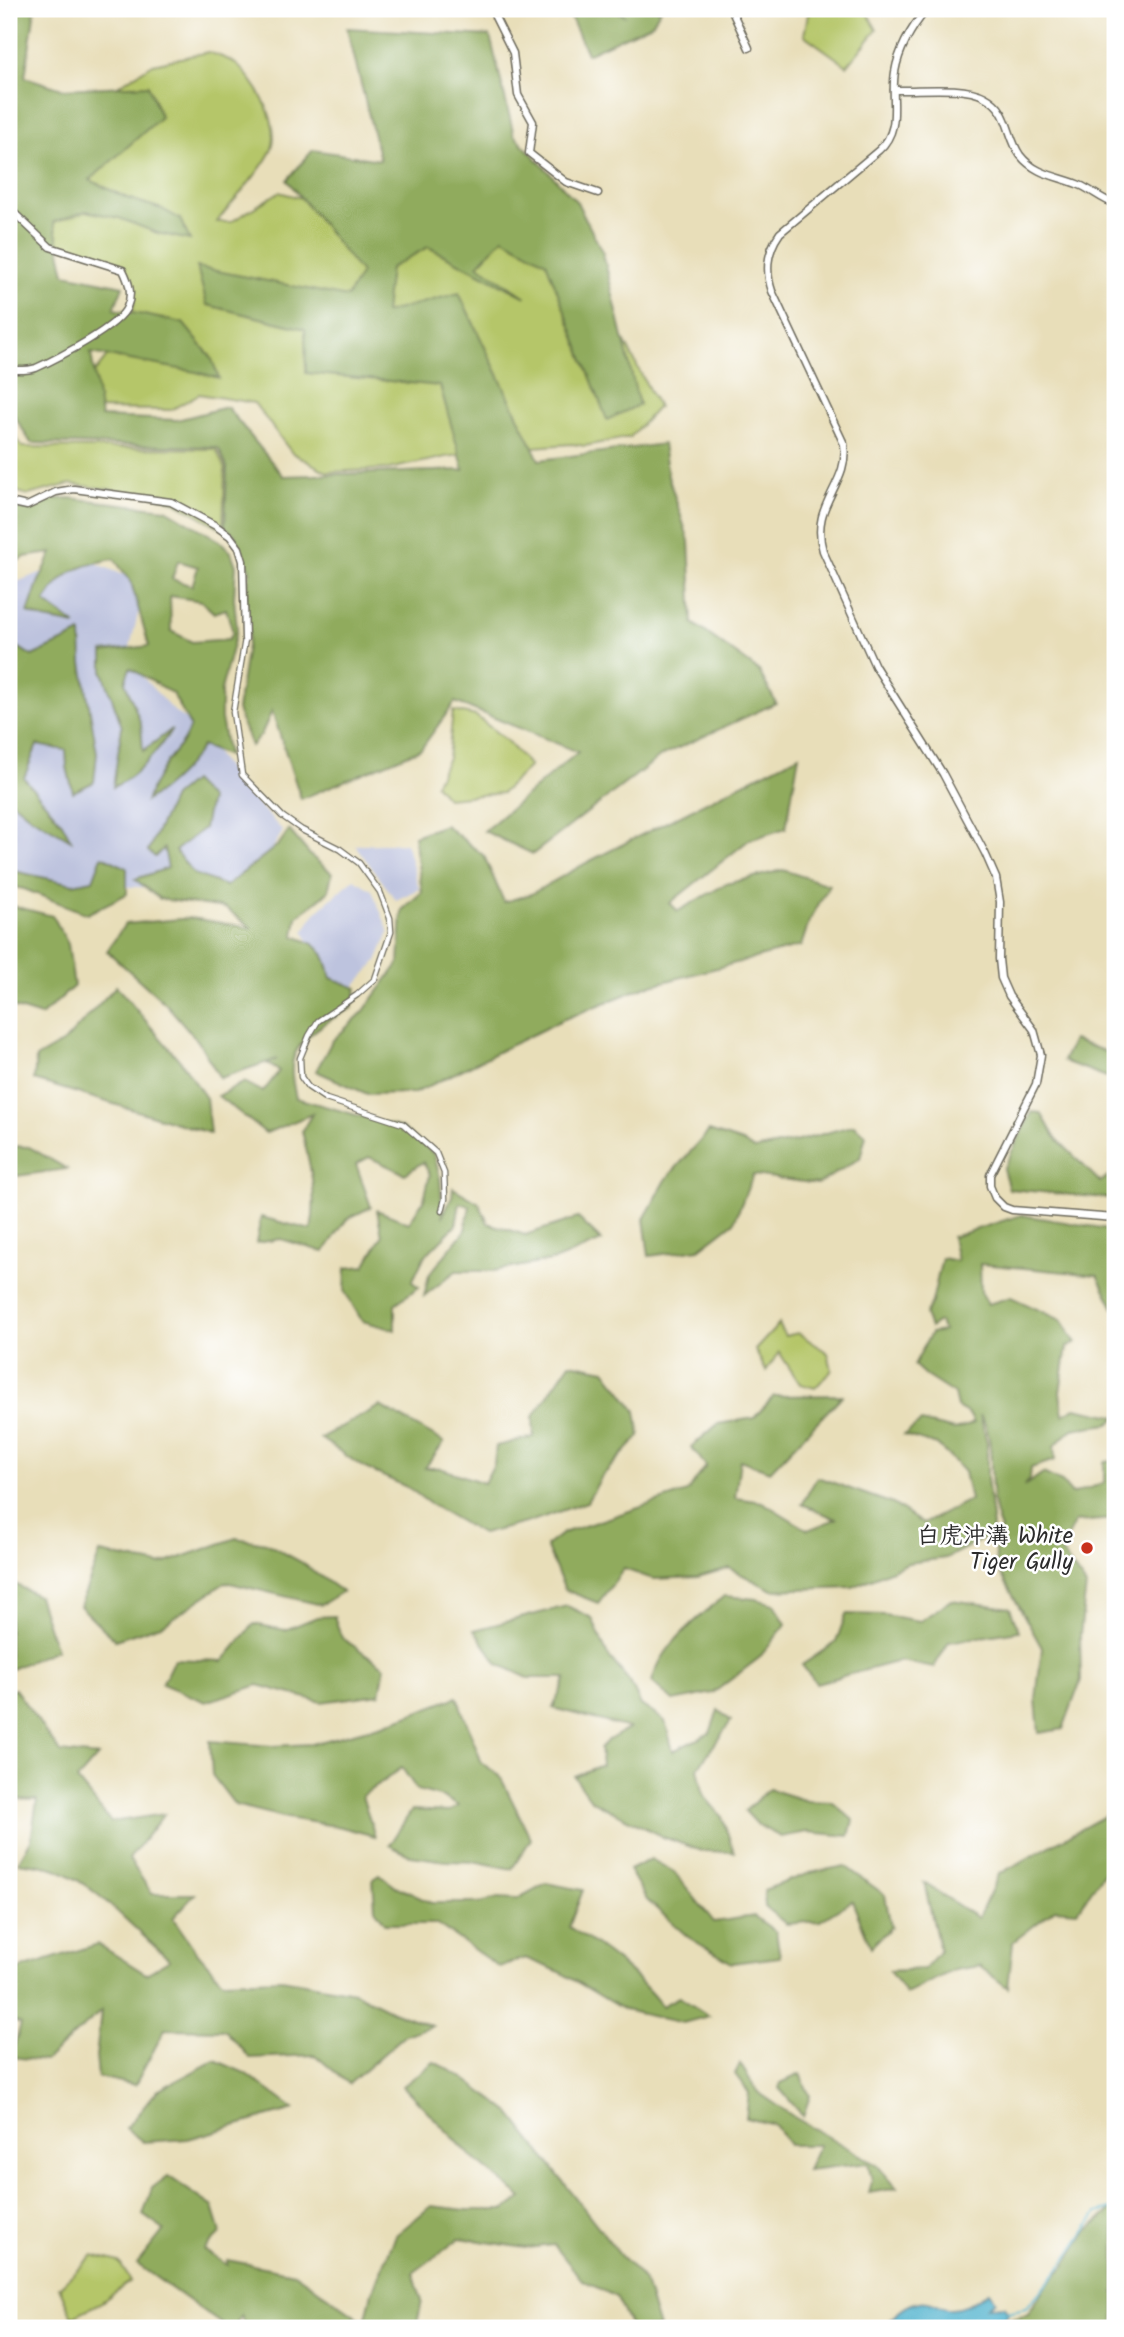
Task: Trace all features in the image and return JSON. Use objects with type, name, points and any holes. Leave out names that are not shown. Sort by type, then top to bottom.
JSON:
[{"type":"street","points":[[494,9],[494,15],[513,53],[517,95],[533,122],[529,153],[566,183],[598,193]]},
{"type":"street","points":[[731,9],[749,48]]},
{"type":"street","points":[[927,9],[910,32],[900,52],[895,73],[895,120],[888,141],[786,226],[776,239],[768,260],[768,276],[772,291],[840,432],[845,450],[841,471],[821,516],[821,545],[869,654],[943,774],[996,878],[1000,902],[1001,978],[1009,996],[1034,1030],[1039,1045],[1041,1061],[1033,1090],[992,1170],[990,1183],[993,1195],[1004,1207],[1016,1210],[1115,1218]]},
{"type":"street","points":[[894,90],[961,91],[984,96],[1003,114],[1018,151],[1031,166],[1053,177],[1079,185],[1115,204]]},
{"type":"street","points":[[9,208],[50,247],[122,270],[130,290],[128,306],[123,315],[101,333],[37,367],[9,370]]},
{"type":"street","points":[[9,502],[16,506],[27,506],[56,492],[74,489],[171,502],[230,536],[239,548],[243,561],[245,639],[233,712],[242,775],[282,816],[359,863],[380,892],[390,918],[391,932],[375,979],[357,995],[318,1021],[300,1058],[301,1077],[308,1087],[326,1099],[403,1124],[436,1153],[444,1172],[445,1199],[442,1211]]},
{"type":"shaded area","points":[[81,557],[145,584],[127,660],[172,709],[200,732],[238,783],[283,831],[249,886],[214,890],[28,883],[9,879],[9,585]]},
{"type":"shaded area","points":[[406,843],[419,889],[396,900],[355,845]]},
{"type":"shaded area","points":[[354,879],[372,890],[389,932],[377,961],[350,991],[327,983],[304,931],[316,912]]},
{"type":"green space","points":[[9,9],[35,9],[25,77],[62,89],[148,85],[161,117],[90,180],[180,219],[190,240],[157,233],[119,218],[86,211],[54,222],[65,274],[123,286],[114,309],[183,323],[211,357],[219,378],[91,353],[101,417],[177,420],[227,407],[283,476],[464,470],[440,386],[306,373],[305,329],[207,305],[197,267],[347,297],[361,273],[287,180],[313,150],[380,160],[347,28],[490,36],[514,135],[577,202],[603,253],[639,405],[607,420],[546,262],[503,238],[478,265],[526,297],[428,247],[390,268],[385,313],[459,293],[539,460],[663,444],[668,476],[689,541],[693,623],[759,671],[776,703],[661,756],[533,854],[484,831],[578,752],[455,702],[421,749],[301,799],[272,711],[261,735],[251,746],[237,710],[249,633],[245,597],[250,571],[235,535],[225,527],[227,467],[219,449],[31,443],[9,407]]},
{"type":"green space","points":[[567,9],[611,9],[624,15],[620,9],[661,9],[652,24],[587,54]]},
{"type":"green space","points":[[809,9],[865,9],[877,30],[847,66],[804,35]]},
{"type":"green space","points":[[208,52],[233,62],[250,79],[265,103],[273,130],[270,153],[217,222],[231,222],[279,192],[312,201],[494,223],[575,244],[658,407],[630,437],[585,446],[572,444],[506,449],[446,457],[389,469],[327,472],[292,453],[254,403],[199,394],[171,410],[83,409],[75,396],[113,349],[133,310],[135,291],[129,275],[114,261],[59,244],[43,235],[9,168],[77,111],[153,64]]},
{"type":"green space","points":[[9,426],[22,447],[216,449],[225,468],[223,529],[173,501],[153,495],[70,484],[28,495],[9,489]]},
{"type":"green space","points":[[69,498],[166,509],[220,541],[231,552],[236,566],[234,598],[237,629],[221,690],[221,719],[228,756],[202,746],[177,776],[146,801],[190,726],[173,694],[130,668],[125,682],[141,724],[143,751],[172,729],[131,777],[113,787],[122,727],[103,672],[103,652],[149,646],[131,582],[114,559],[82,567],[65,576],[45,602],[76,625],[28,613],[52,553],[24,557],[9,567],[9,506],[26,509],[52,499]],"holes":[[[178,561],[198,567],[192,586],[172,579]],[[170,596],[201,601],[214,613],[226,609],[233,632],[229,639],[192,642],[171,631]]]},
{"type":"green space","points":[[81,633],[82,663],[97,753],[94,782],[73,792],[66,750],[37,745],[24,778],[62,823],[71,840],[31,817],[9,799],[9,751],[13,729],[9,731],[9,641],[32,656]]},
{"type":"green space","points":[[453,711],[476,716],[507,741],[530,766],[502,793],[447,798],[435,784],[448,758]]},
{"type":"green space","points":[[799,755],[786,828],[749,840],[670,903],[678,911],[726,884],[783,870],[829,885],[809,922],[801,946],[644,987],[562,1020],[415,1093],[367,1094],[316,1071],[332,1041],[363,1012],[399,963],[402,910],[422,892],[414,836],[445,825],[484,856],[504,902],[531,894],[588,862]]},
{"type":"green space","points":[[192,781],[210,799],[204,828],[175,851],[194,874],[226,886],[279,844],[289,830],[311,856],[332,873],[328,892],[297,917],[294,936],[320,950],[331,978],[357,988],[352,1008],[312,1033],[295,1054],[292,1070],[296,1098],[402,1128],[434,1154],[440,1178],[443,1215],[452,1197],[453,1188],[479,1203],[488,1223],[525,1235],[578,1218],[602,1241],[556,1260],[493,1271],[456,1271],[424,1296],[429,1275],[465,1230],[470,1206],[460,1203],[456,1225],[424,1257],[412,1282],[419,1287],[395,1304],[395,1330],[362,1321],[345,1292],[346,1268],[365,1266],[382,1236],[377,1210],[409,1223],[424,1199],[430,1175],[423,1162],[405,1174],[369,1157],[356,1164],[371,1207],[347,1219],[324,1252],[281,1239],[256,1243],[261,1217],[311,1230],[313,1192],[302,1131],[312,1114],[266,1133],[218,1096],[244,1082],[263,1092],[279,1071],[268,1064],[277,1059],[220,1078],[198,1041],[167,1005],[107,951],[125,924],[192,918],[252,928],[225,908],[160,899],[135,879],[168,868],[164,848],[155,857],[148,851],[173,797]]},
{"type":"green space","points":[[102,856],[127,868],[127,894],[87,914],[24,889],[9,886],[9,870],[73,884],[93,880]]},
{"type":"green space","points":[[9,905],[53,916],[68,944],[74,986],[41,1016],[9,1006]]},
{"type":"green space","points":[[116,986],[182,1063],[206,1098],[210,1133],[34,1080],[36,1058],[65,1041]]},
{"type":"green space","points":[[1073,1040],[1115,1055],[1115,1080],[1063,1061]]},
{"type":"green space","points":[[1032,1112],[1041,1113],[1055,1137],[1100,1182],[1115,1172],[1115,1199],[1009,1189],[1003,1169]]},
{"type":"green space","points":[[854,1125],[866,1135],[860,1158],[818,1184],[753,1175],[734,1222],[699,1249],[649,1256],[644,1219],[667,1178],[709,1131],[742,1142],[754,1150]]},
{"type":"green space","points":[[9,1146],[29,1147],[67,1169],[9,1177]]},
{"type":"green space","points":[[1021,1215],[1115,1230],[1115,1310],[1097,1275],[980,1264],[981,1292],[988,1304],[1011,1297],[1061,1320],[1076,1343],[1067,1347],[1060,1392],[1063,1415],[1075,1408],[1115,1416],[1109,1424],[1073,1429],[1054,1446],[1055,1460],[1031,1468],[1030,1478],[1024,1486],[1043,1473],[1062,1482],[1072,1494],[1104,1483],[1104,1462],[1115,1461],[1115,1519],[1075,1522],[1060,1550],[1086,1586],[1080,1635],[1081,1680],[1063,1729],[1039,1733],[1036,1699],[1042,1648],[996,1565],[995,1541],[1001,1529],[993,1499],[989,1440],[980,1415],[987,1443],[987,1478],[993,1527],[989,1536],[946,1558],[908,1563],[853,1587],[772,1590],[729,1568],[698,1577],[653,1579],[624,1569],[598,1603],[565,1590],[546,1546],[563,1533],[687,1492],[706,1466],[691,1447],[718,1424],[754,1418],[774,1396],[843,1395],[770,1471],[740,1460],[735,1498],[762,1502],[808,1530],[836,1519],[802,1504],[817,1477],[893,1504],[923,1524],[970,1500],[964,1472],[955,1462],[937,1445],[904,1435],[921,1422],[955,1430],[974,1423],[969,1414],[957,1407],[954,1394],[914,1365],[931,1333],[944,1331],[939,1322],[930,1328],[925,1315],[932,1302],[942,1258],[957,1261],[952,1237]]},
{"type":"green space","points":[[779,1324],[785,1336],[798,1333],[828,1353],[832,1370],[815,1388],[800,1384],[779,1352],[766,1371],[755,1350]]},
{"type":"green space","points":[[570,1363],[605,1370],[636,1411],[640,1436],[602,1476],[587,1502],[529,1522],[482,1534],[430,1504],[409,1488],[363,1467],[320,1438],[380,1406],[444,1442],[425,1468],[440,1468],[484,1483],[494,1464],[496,1446],[534,1437],[533,1417]]},
{"type":"green space","points":[[236,1538],[266,1543],[301,1562],[342,1592],[321,1605],[226,1582],[164,1624],[115,1640],[80,1606],[100,1553],[160,1565]]},
{"type":"green space","points":[[9,1581],[38,1596],[56,1650],[9,1670]]},
{"type":"green space","points":[[724,1596],[774,1604],[786,1624],[759,1658],[713,1693],[673,1701],[652,1682],[663,1656],[681,1634]]},
{"type":"green space","points":[[951,1600],[1010,1608],[1019,1631],[949,1642],[934,1667],[900,1661],[816,1683],[802,1665],[836,1642],[846,1614],[884,1615],[920,1621]]},
{"type":"green space","points":[[567,1606],[592,1618],[607,1654],[630,1682],[641,1705],[665,1721],[673,1751],[710,1733],[718,1710],[731,1721],[698,1768],[704,1796],[722,1817],[734,1852],[702,1851],[663,1837],[592,1801],[574,1776],[602,1765],[600,1748],[629,1728],[553,1708],[566,1678],[528,1678],[498,1664],[474,1630]]},
{"type":"green space","points":[[334,1616],[342,1638],[385,1667],[380,1694],[321,1702],[258,1685],[206,1702],[162,1684],[174,1659],[223,1661],[254,1624],[285,1630],[317,1617]]},
{"type":"green space","points":[[15,1689],[60,1752],[98,1756],[77,1780],[111,1822],[164,1814],[129,1859],[152,1894],[195,1894],[173,1918],[195,1950],[222,1981],[282,1979],[354,1992],[392,2011],[432,2026],[405,2035],[349,2084],[315,2055],[250,2058],[225,2030],[165,2029],[135,2085],[98,2077],[96,2057],[101,2011],[45,2061],[11,2057],[21,2024],[9,2020],[9,1978],[19,1969],[98,1944],[146,1974],[170,1960],[101,1897],[71,1876],[56,1869],[18,1862],[31,1840],[37,1800],[9,1799],[9,1691]]},
{"type":"green space","points":[[457,1697],[482,1763],[500,1776],[531,1839],[512,1869],[478,1862],[411,1856],[389,1845],[412,1810],[448,1812],[458,1806],[443,1797],[417,1790],[402,1768],[362,1796],[375,1836],[235,1805],[212,1775],[210,1741],[272,1746],[312,1744],[383,1725]]},
{"type":"green space","points":[[1115,1771],[1115,1864],[1110,1864],[1077,1911],[1055,1909],[1013,1942],[1008,1988],[979,1966],[954,1970],[906,1994],[889,1971],[924,1969],[940,1951],[924,1883],[978,1918],[999,1874],[1112,1812]]},
{"type":"green space","points":[[769,1789],[807,1801],[832,1802],[853,1820],[849,1836],[807,1832],[781,1837],[759,1826],[745,1811]]},
{"type":"green space","points":[[651,1859],[674,1872],[714,1922],[754,1916],[776,1932],[780,1957],[732,1963],[688,1937],[647,1900],[629,1870]]},
{"type":"green space","points":[[845,1866],[885,1895],[891,1927],[871,1947],[852,1901],[820,1921],[786,1924],[765,1907],[764,1890],[810,1873]]},
{"type":"green space","points":[[379,1874],[393,1885],[431,1903],[480,1903],[498,1898],[517,1899],[546,1883],[583,1890],[569,1927],[619,1962],[662,2006],[679,1997],[709,2016],[683,2023],[624,2010],[560,1972],[525,1958],[499,1967],[437,1924],[386,1924],[375,1909],[373,1878]]},
{"type":"green space","points":[[215,2060],[245,2073],[294,2109],[188,2139],[143,2142],[126,2128],[157,2091]]},
{"type":"green space","points":[[434,2062],[461,2076],[509,2112],[621,2256],[644,2280],[659,2328],[632,2328],[616,2297],[582,2280],[554,2245],[526,2248],[460,2238],[413,2273],[422,2301],[416,2328],[245,2328],[241,2315],[235,2328],[227,2328],[137,2264],[164,2230],[143,2215],[152,2188],[168,2176],[213,2207],[221,2233],[204,2250],[227,2265],[227,2260],[294,2273],[365,2322],[372,2292],[396,2235],[431,2206],[466,2210],[505,2210],[522,2198],[472,2157],[403,2086]]},
{"type":"green space","points":[[740,2064],[758,2092],[794,2117],[877,2165],[897,2188],[869,2193],[872,2180],[868,2163],[807,2170],[819,2145],[789,2145],[775,2125],[746,2118],[749,2093],[735,2074]]},
{"type":"green space","points":[[800,2074],[810,2096],[803,2116],[779,2088],[781,2083]]},
{"type":"green space","points":[[1115,2207],[1115,2328],[971,2328],[1028,2314],[1047,2284],[1064,2267],[1086,2232]]},
{"type":"green space","points":[[93,2255],[119,2262],[131,2281],[100,2303],[72,2317],[59,2287]]},
{"type":"water","points":[[989,2292],[995,2300],[987,2307],[1004,2306],[1008,2313],[1001,2320],[988,2325],[950,2329],[881,2328],[902,2309],[915,2303],[928,2302],[954,2309],[970,2304]]},
{"type":"waterway","points":[[1007,2312],[1026,2308],[1060,2268],[1097,2213],[1115,2208]]},
{"type":"place","name":"白虎沖溝 White Tiger Gully","points":[[1087,1548]]}]
